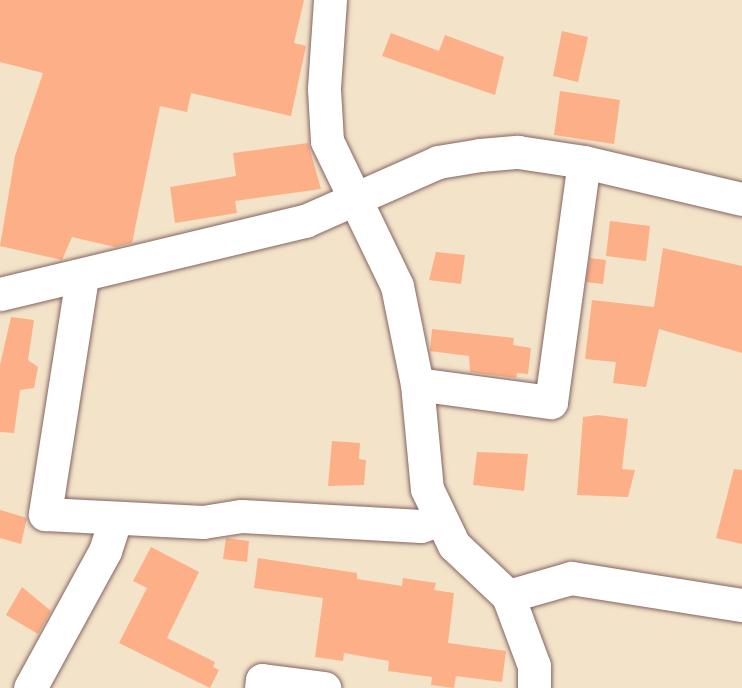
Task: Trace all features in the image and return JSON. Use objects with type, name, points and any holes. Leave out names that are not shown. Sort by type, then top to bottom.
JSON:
[{"type":"street","points":[[330,0],[324,89],[327,141],[397,286],[417,384],[424,471],[438,520],[454,545],[508,596],[534,666],[534,688]]},
{"type":"street","points":[[0,294],[82,277],[305,220],[356,200],[438,162],[480,155],[518,152],[584,162],[742,199]]},
{"type":"street","points":[[417,384],[551,402],[584,162]]},
{"type":"street","points":[[82,277],[45,514],[115,520],[203,522],[242,516],[421,526],[438,520]]},
{"type":"street","points":[[30,688],[105,551],[115,520]]},
{"type":"street","points":[[508,596],[571,578],[742,605]]},
{"type":"street","points":[[261,688],[262,680],[324,688]]},
{"type":"building","points":[[0,0],[304,0],[294,43],[306,46],[291,116],[191,93],[187,112],[160,106],[132,243],[115,247],[72,237],[62,260],[0,246],[15,156],[43,73],[0,62]]},
{"type":"building","points":[[562,31],[588,37],[578,82],[553,76]]},
{"type":"building","points":[[391,33],[439,51],[445,35],[504,57],[495,95],[382,56]]},
{"type":"building","points":[[560,91],[620,100],[614,144],[554,135]]},
{"type":"building","points":[[308,143],[321,189],[235,201],[237,213],[175,223],[170,187],[236,176],[233,153]]},
{"type":"building","points":[[610,221],[650,226],[646,261],[606,256]]},
{"type":"building","points":[[663,248],[742,266],[742,353],[659,329],[646,387],[613,383],[616,362],[585,359],[592,300],[654,307]]},
{"type":"building","points":[[436,252],[465,255],[461,284],[429,280]]},
{"type":"building","points":[[590,258],[606,260],[603,284],[586,282]]},
{"type":"building","points":[[11,317],[34,320],[28,360],[38,367],[34,388],[20,390],[14,433],[0,432],[0,365]]},
{"type":"building","points":[[432,329],[514,338],[513,345],[531,348],[528,374],[517,373],[516,378],[470,372],[469,356],[430,351]]},
{"type":"building","points":[[598,415],[628,419],[622,469],[635,470],[628,497],[577,495],[583,417]]},
{"type":"building","points":[[332,441],[360,443],[359,459],[366,460],[364,485],[328,486]]},
{"type":"building","points":[[477,452],[528,454],[524,491],[473,485]]},
{"type":"building","points":[[734,469],[742,470],[742,544],[716,538]]},
{"type":"building","points":[[0,510],[27,518],[21,544],[0,538]]},
{"type":"building","points":[[226,538],[249,541],[247,562],[223,559]]},
{"type":"building","points":[[151,547],[199,572],[167,638],[215,662],[213,667],[219,670],[210,688],[119,643],[147,588],[133,581]]},
{"type":"building","points":[[258,558],[357,573],[357,579],[402,586],[403,578],[436,583],[434,590],[454,593],[448,643],[506,651],[502,682],[456,676],[454,688],[431,685],[432,677],[388,671],[389,661],[344,653],[343,661],[315,657],[323,598],[254,588]]},
{"type":"building","points":[[22,587],[51,611],[38,634],[6,615]]}]
